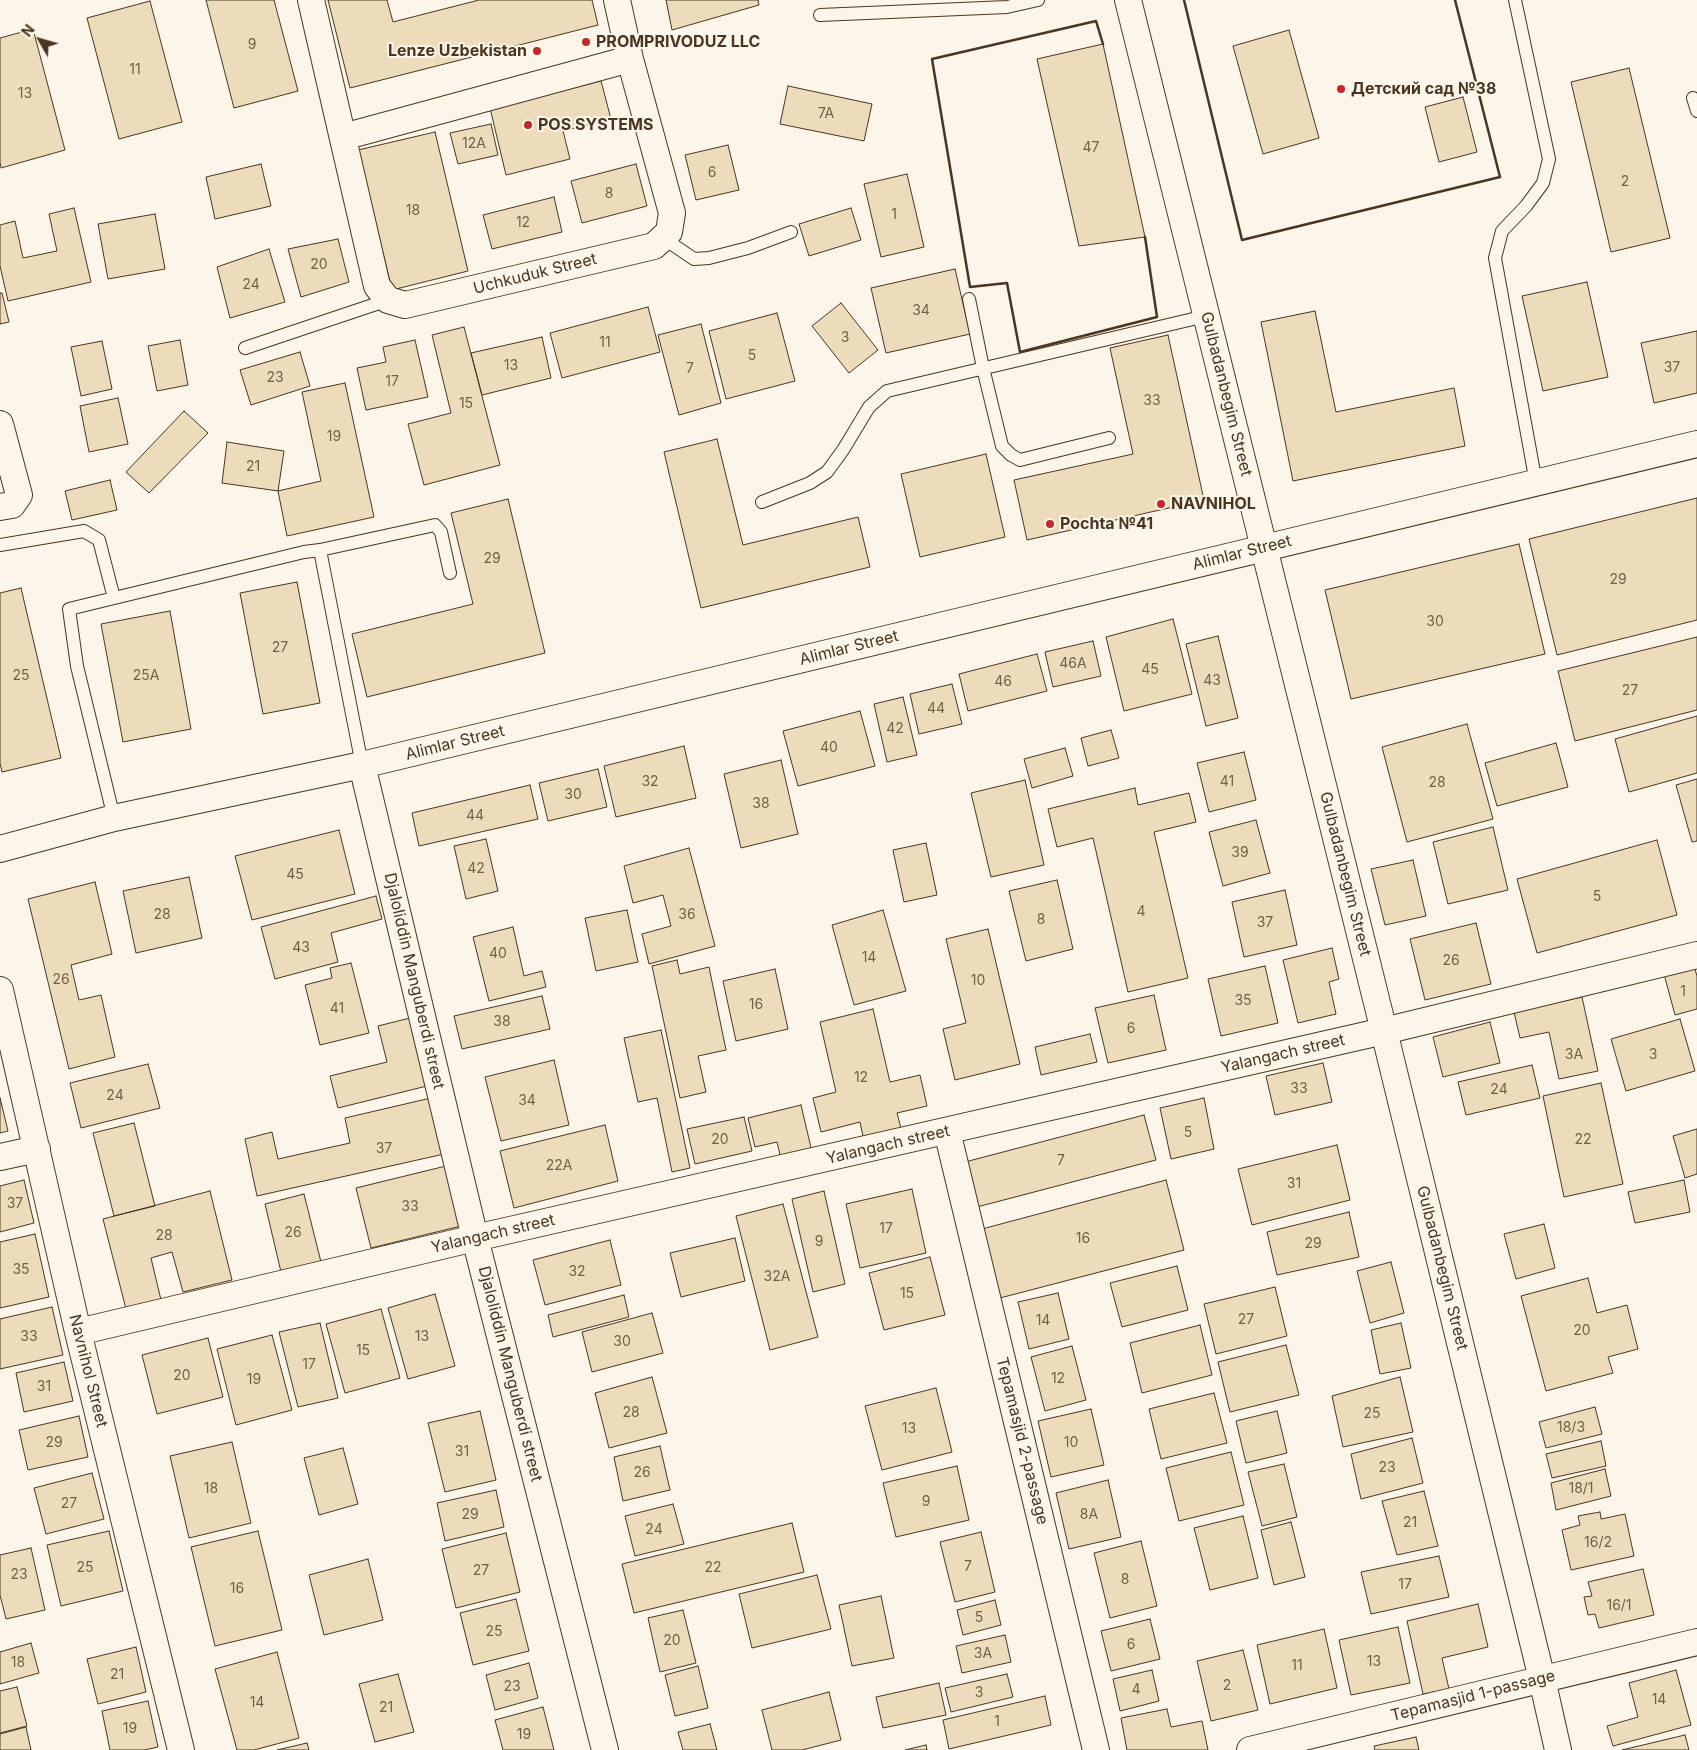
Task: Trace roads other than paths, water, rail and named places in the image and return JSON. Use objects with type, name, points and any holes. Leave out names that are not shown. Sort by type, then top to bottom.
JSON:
[{"type":"street","points":[[311,0],[377,286],[388,300]]},
{"type":"street","points":[[617,0],[630,58],[672,213],[669,232],[663,238]]},
{"type":"street","name":"Gulbadanbegim Street","points":[[1128,0],[1384,1031],[1558,1750]]},
{"type":"street","points":[[343,137],[630,58]]},
{"type":"street","name":"Uchkuduk Street","points":[[388,300],[405,305],[654,246],[663,238]]},
{"type":"street","points":[[0,424],[19,495],[12,505],[0,507]]},
{"type":"street","name":"Аlimlar Street","points":[[0,849],[114,818],[362,765],[1697,444]]},
{"type":"street","name":"Djaloliddin Manguberdi street","points":[[362,765],[475,1238],[605,1750]]},
{"type":"street","name":"Yalangach street","points":[[78,1332],[475,1238],[1384,1031],[1697,955]]},
{"type":"street","name":"Navnihol Street","points":[[0,990],[78,1332],[181,1750]]},
{"type":"street","name":"Tepamasjid 2-passage","points":[[947,1131],[1096,1750]]},
{"type":"street","points":[[0,1157],[37,1149]]},
{"type":"street","name":"Tepamasjid 1-passage","points":[[1250,1750],[1697,1642]]},
{"type":"lane","points":[[820,15],[985,4],[1007,7],[1038,0]]},
{"type":"lane","points":[[1515,0],[1549,159],[1544,183],[1526,206],[1502,231],[1495,258],[1536,483]]},
{"type":"lane","points":[[1693,98],[1697,111]]},
{"type":"lane","points":[[663,238],[694,258],[709,258],[748,248],[791,232]]},
{"type":"lane","points":[[969,299],[982,368],[1002,446],[1011,455],[1020,460],[1109,438]]},
{"type":"lane","points":[[245,348],[388,300]]},
{"type":"lane","points":[[762,502],[810,483],[827,472],[869,407],[887,391],[1206,316]]},
{"type":"lane","points":[[114,818],[77,666],[69,609],[304,552],[435,525],[441,532],[450,573]]},
{"type":"lane","points":[[0,545],[84,531],[98,540],[114,598]]},
{"type":"lane","points":[[320,550],[362,765]]},
{"type":"place","name":"PROMPRIVODUZ LLC","points":[[586,42]]},
{"type":"place","name":"Lenze Uzbekistan","points":[[537,51]]},
{"type":"place","name":"Детский сад №38","points":[[1341,89]]},
{"type":"place","name":"POS SYSTEMS","points":[[528,125]]},
{"type":"place","name":"NAVNIHOL","points":[[1161,504]]},
{"type":"place","name":"Pochta №41","points":[[1050,524]]}]
